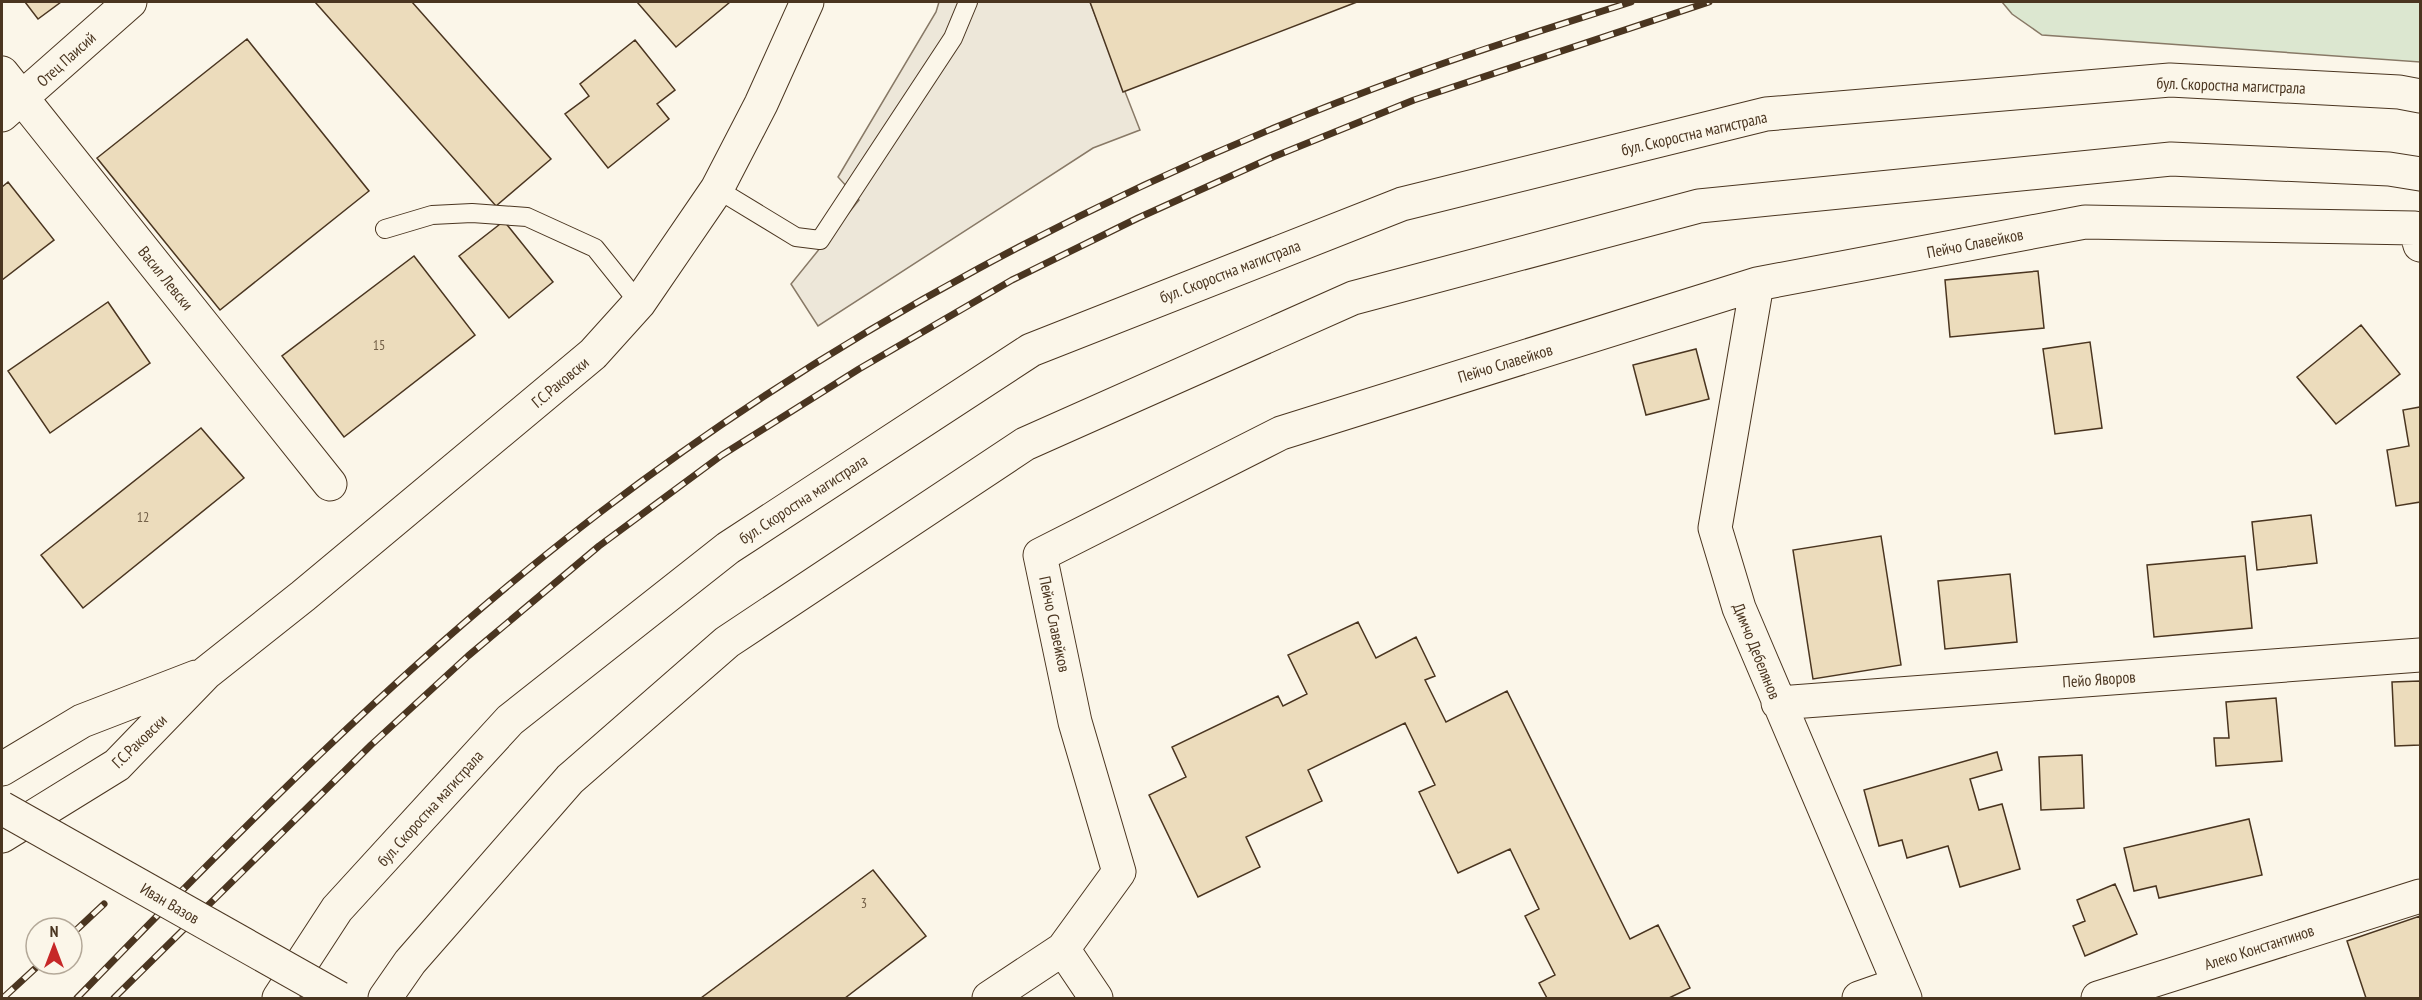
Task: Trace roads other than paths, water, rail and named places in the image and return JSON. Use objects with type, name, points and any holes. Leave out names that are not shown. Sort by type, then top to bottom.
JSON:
[{"type":"main road","name":"Отец Паисий","points":[[12,106],[130,2]]},
{"type":"main road","name":"Г.С.Раковски","points":[[2,836],[117,765],[206,673],[303,596],[592,354],[639,303],[717,189],[761,104],[807,2]]},
{"type":"main road","name":"Васил Левски","points":[[2,73],[12,106],[330,484]]},
{"type":"main road","name":"бул. Скоростна магистрала","points":[[279,999],[337,909],[510,720],[728,548],[1031,350],[1402,204],[1766,114],[2170,80],[2399,92],[2421,96]]},
{"type":"main road","points":[[385,999],[410,962],[570,779],[727,642],[1025,444],[1353,298],[1699,206],[2171,159],[2389,169],[2421,174]]},
{"type":"main road","name":"Пейчо Славейков","points":[[1063,949],[1119,872],[1075,722],[1040,555],[1281,433],[1757,284],[2085,222],[2418,237]]},
{"type":"main road","name":"Димчо Дебелянов","points":[[1757,284],[1715,528],[1739,608],[1902,991]]},
{"type":"main road","name":"Пейо Яворов","points":[[1778,703],[2421,655]]},
{"type":"main road","name":"Г.С.Раковски","points":[[2,769],[82,721],[206,673]]},
{"type":"main road","name":"Иван Вазов","points":[[2,808],[339,999]]},
{"type":"main road","name":"Алеко Константинов","points":[[2098,999],[2421,896]]},
{"type":"main road","points":[[989,999],[1063,949],[1096,999]]},
{"type":"main road","points":[[1859,999],[1902,991]]},
{"type":"lane","points":[[717,189],[796,237],[820,240],[953,38],[968,2]]},
{"type":"lane","points":[[386,229],[432,215],[472,213],[527,217],[595,248],[639,303]]},
{"type":"railway","points":[[77,998],[322,752],[451,635],[585,524],[679,455],[776,389],[876,326],[979,268],[1084,214],[1191,164],[1299,118],[1408,76],[1631,2]]},
{"type":"railway","points":[[114,998],[371,745],[468,656],[599,546],[722,455],[859,369],[1012,280],[1138,218],[1273,157],[1414,100],[1709,2]]},
{"type":"railway","points":[[84,923],[104,904]]},
{"type":"railway","points":[[3,998],[27,976]]}]
